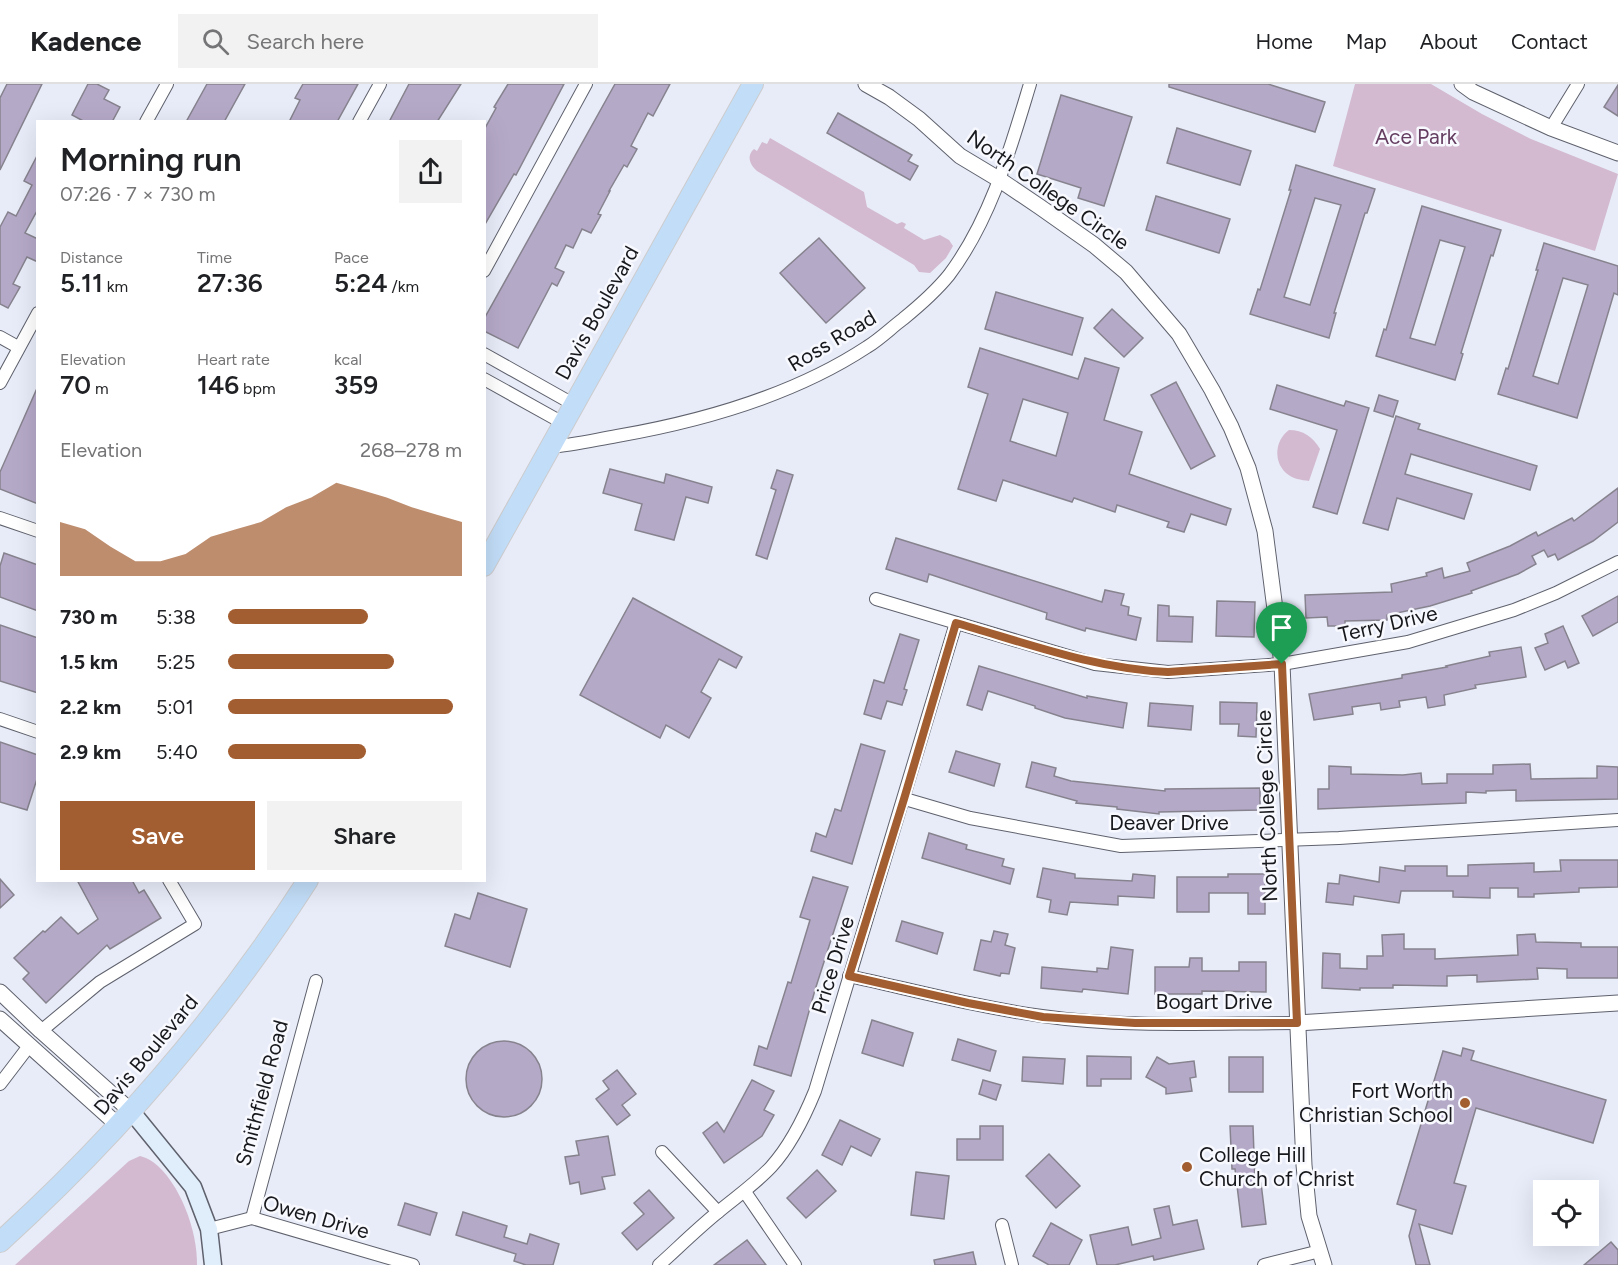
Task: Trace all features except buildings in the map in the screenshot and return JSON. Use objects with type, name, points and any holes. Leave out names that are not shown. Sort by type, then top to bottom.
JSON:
[{"type":"main road","name":"Davis Boulevard","points":[[486,562],[753,84]]},
{"type":"main road","name":"Davis Boulevard","points":[[0,1242],[52,1194],[125,1119],[205,1025],[287,913],[307,882]]},
{"type":"main road","points":[[125,1119],[155,1141],[194,1187],[209,1229],[213,1265]]},
{"type":"street","points":[[147,120],[167,84]]},
{"type":"street","points":[[360,120],[380,84]]},
{"type":"street","points":[[486,267],[586,84]]},
{"type":"street","name":"North College Circle","points":[[866,84],[889,97],[919,119],[960,156],[1000,180],[1094,245],[1126,272],[1179,334],[1212,390],[1248,468],[1265,531],[1282,664],[1297,1023],[1307,1196],[1322,1258]]},
{"type":"street","name":"Ross Road","points":[[550,447],[672,426],[703,417],[792,388],[868,347],[919,306],[948,276],[975,233],[1000,180],[1030,84]]},
{"type":"street","points":[[1462,84],[1473,92],[1551,128],[1618,153]]},
{"type":"street","points":[[1551,128],[1578,84]]},
{"type":"street","points":[[0,383],[36,316]]},
{"type":"street","points":[[0,337],[18,347]]},
{"type":"street","points":[[486,355],[573,404]]},
{"type":"street","points":[[486,380],[563,423]]},
{"type":"street","points":[[0,518],[36,530]]},
{"type":"street","name":"Terry Drive","points":[[876,599],[1095,664],[1150,672],[1168,672],[1282,664],[1407,642],[1514,610],[1556,593],[1618,562]]},
{"type":"street","name":"Price Drive","points":[[659,1265],[718,1212],[745,1192],[772,1165],[793,1138],[803,1120],[815,1091],[956,623]]},
{"type":"street","points":[[0,718],[36,731]]},
{"type":"street","name":"Deaver Drive","points":[[904,799],[970,818],[1122,846],[1289,840],[1618,820]]},
{"type":"street","points":[[41,1031],[100,982],[195,924],[170,882]]},
{"type":"street","name":"Bogart Drive","points":[[849,976],[968,1003],[1043,1017],[1135,1023],[1297,1023],[1618,1003]]},
{"type":"street","name":"Smithfield Road","points":[[252,1218],[316,981]]},
{"type":"street","points":[[0,992],[41,1031],[125,1119]]},
{"type":"street","points":[[0,1018],[29,1046],[125,1119]]},
{"type":"street","points":[[0,1084],[29,1046]]},
{"type":"street","points":[[662,1152],[718,1212]]},
{"type":"street","points":[[745,1192],[795,1265]]},
{"type":"street","name":"Owen Drive","points":[[209,1229],[252,1218],[413,1265]]},
{"type":"street","points":[[1002,1225],[1012,1265]]},
{"type":"street","points":[[1264,1265],[1322,1258]]},
{"type":"green space","name":"Ace Park","points":[[1355,84],[1431,84],[1531,139],[1618,174],[1595,251],[1333,166]]},
{"type":"green space","points":[[770,138],[864,192],[867,207],[897,224],[902,222],[906,224],[904,228],[924,240],[940,235],[949,240],[953,246],[946,258],[930,273],[919,272],[914,265],[757,171],[752,166],[750,155],[754,149],[757,151],[762,142],[767,144]]},
{"type":"green space","points":[[1289,430],[1307,435],[1320,449],[1309,481],[1289,475],[1279,463],[1278,445]]},
{"type":"green space","points":[[140,1156],[151,1161],[163,1171],[179,1195],[191,1223],[197,1252],[197,1265],[15,1265],[129,1161]]},
{"type":"place","name":"Fort Worth Christian School","points":[[1465,1103]]},
{"type":"place","name":"College Hill Church of Christ","points":[[1187,1167]]},
{"type":"route","points":[[956,623],[1095,664],[1150,672],[1282,664],[1297,1023],[1135,1023],[1043,1017],[968,1003],[849,976],[956,623]]}]
